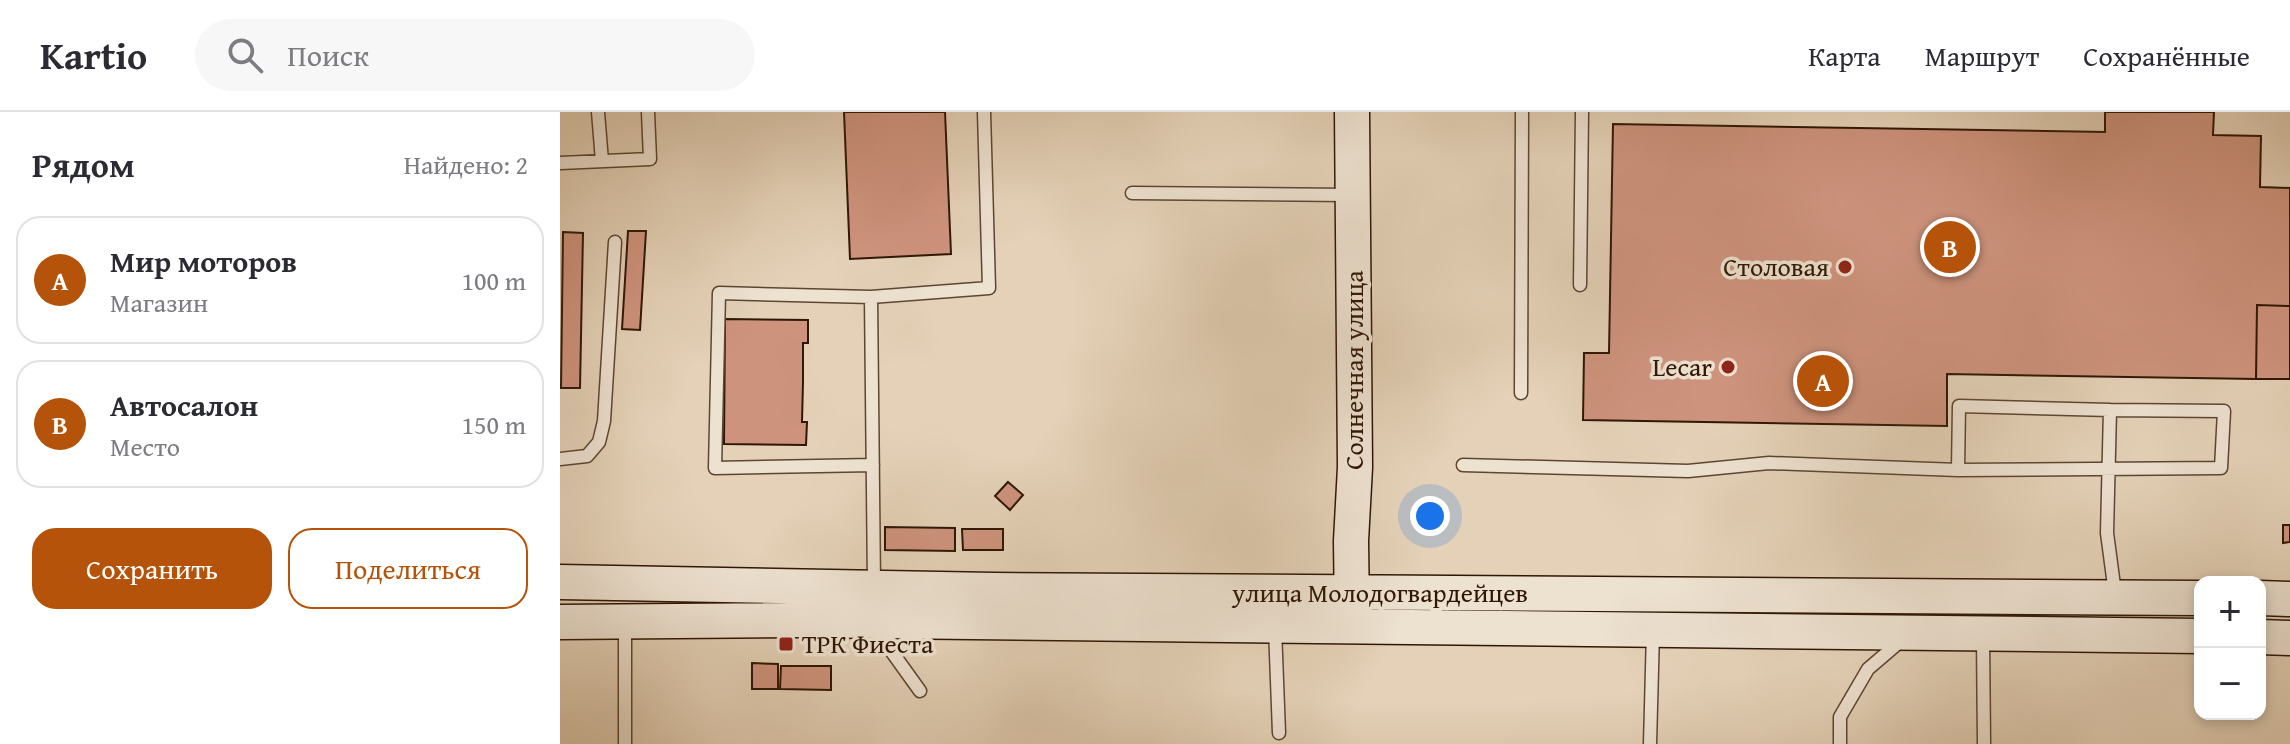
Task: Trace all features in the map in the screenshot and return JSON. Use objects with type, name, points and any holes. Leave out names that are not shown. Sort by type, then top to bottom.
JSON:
[{"type":"main road","name":"Солнечная улица","points":[[1352,112],[1353,627]]},
{"type":"main road","name":"улица Молодогвардейцев","points":[[560,582],[872,605],[1274,627],[2194,636]]},
{"type":"main road","name":"улица Молодогвардейцев","points":[[560,622],[625,622],[872,605],[1351,593],[2194,598]]},
{"type":"main road","points":[[2116,597],[2116,635]]},
{"type":"main road","points":[[2266,598],[2290,599]]},
{"type":"main road","points":[[2266,637],[2290,638]]},
{"type":"lane","points":[[598,112],[602,161]]},
{"type":"lane","points":[[560,163],[650,159],[648,112]]},
{"type":"lane","points":[[873,465],[715,468],[719,293],[871,297],[989,288],[984,112]]},
{"type":"lane","points":[[1521,393],[1522,112]]},
{"type":"lane","points":[[1580,285],[1582,112]]},
{"type":"lane","points":[[1132,193],[1352,195]]},
{"type":"lane","points":[[560,459],[587,456],[599,442],[604,421],[615,242]]},
{"type":"lane","points":[[871,297],[872,605],[920,691]]},
{"type":"lane","points":[[1463,465],[1688,471],[1769,463],[1958,470],[2221,468],[2224,411],[1959,406],[1958,470]]},
{"type":"lane","points":[[2110,410],[2107,533],[2116,597]]},
{"type":"lane","points":[[625,622],[625,744]]},
{"type":"lane","points":[[1274,627],[1279,733]]},
{"type":"lane","points":[[1650,744],[1653,629]]},
{"type":"lane","points":[[1840,744],[1840,717],[1868,669],[1911,633]]},
{"type":"lane","points":[[1983,633],[1984,744]]},
{"type":"building","points":[[844,112],[945,112],[951,254],[850,259]]},
{"type":"building","points":[[2105,112],[2214,112],[2213,135],[2261,136],[2260,187],[2290,188],[2290,306],[2257,305],[2256,379],[1947,374],[1947,426],[1583,420],[1584,353],[1609,353],[1613,124],[2105,132]]},
{"type":"building","points":[[628,231],[646,231],[640,330],[622,329]]},
{"type":"building","points":[[563,232],[583,233],[580,388],[561,388]]},
{"type":"building","points":[[2257,305],[2290,306],[2290,379],[2256,379]]},
{"type":"building","points":[[725,319],[808,320],[808,343],[803,343],[802,422],[807,422],[806,445],[724,444]]},
{"type":"building","points":[[1008,482],[1023,495],[1010,510],[995,496]]},
{"type":"building","points":[[2283,525],[2290,525],[2290,542],[2283,543]]},
{"type":"building","points":[[885,527],[955,528],[955,551],[885,550]]},
{"type":"building","points":[[962,529],[1003,529],[1003,550],[963,550]]},
{"type":"building","points":[[752,663],[778,664],[778,689],[752,689]]},
{"type":"building","points":[[781,666],[831,666],[831,690],[780,689]]},
{"type":"place","name":"Автосалон","points":[[1950,247]]},
{"type":"place","name":"Столовая","points":[[1845,267]]},
{"type":"place","name":"Lecar","points":[[1728,367]]},
{"type":"place","name":"Мир моторов","points":[[1823,381]]},
{"type":"place","name":"ТРК Фиеста","points":[[786,644]]}]
